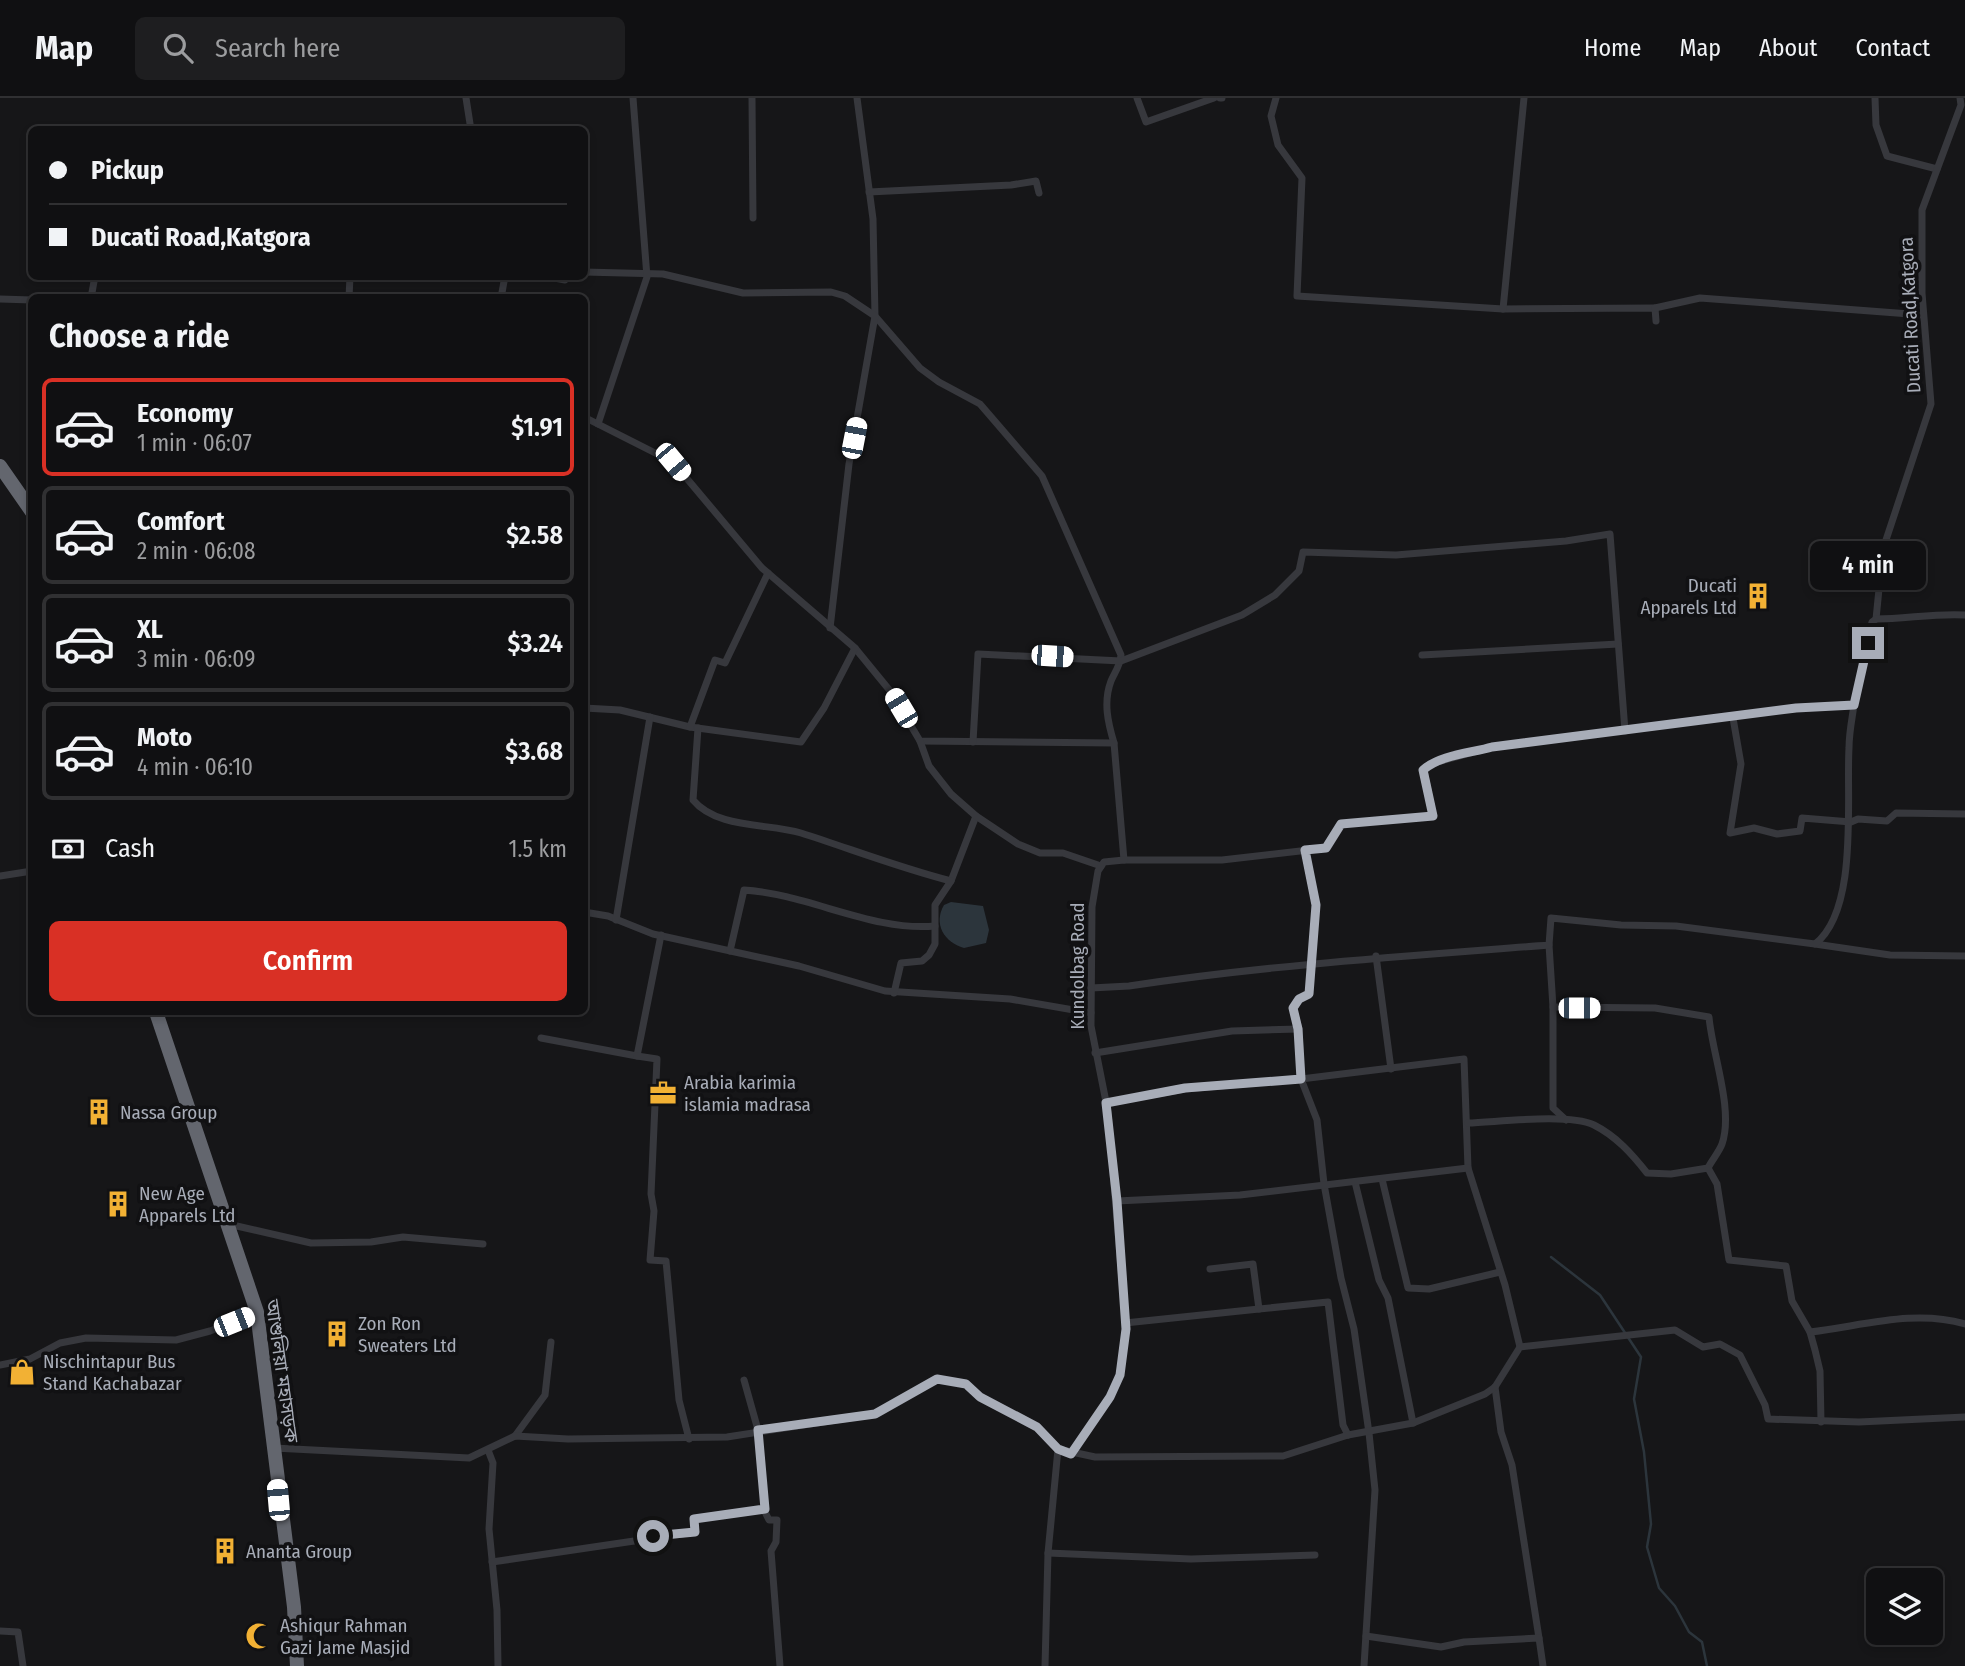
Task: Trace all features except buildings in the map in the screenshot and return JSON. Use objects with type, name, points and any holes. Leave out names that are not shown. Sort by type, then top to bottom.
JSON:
[{"type":"highway","points":[[0,466],[28,506]]},
{"type":"highway","name":"আশুলিয়া মহাসড়ক","points":[[157,1015],[257,1312],[293,1607],[297,1666]]},
{"type":"street","points":[[466,98],[470,126]]},
{"type":"street","points":[[598,424],[648,274],[633,98]]},
{"type":"street","points":[[752,98],[753,218]]},
{"type":"street","points":[[830,628],[849,464],[875,316],[873,219],[857,98]]},
{"type":"street","points":[[1137,98],[1146,121],[1214,98]]},
{"type":"street","points":[[1180,98],[1183,107]]},
{"type":"street","points":[[1276,98],[1271,116],[1278,145],[1302,178],[1297,296],[1503,309],[1655,308],[1700,298],[1923,314]]},
{"type":"street","points":[[1503,309],[1524,98]]},
{"type":"street","points":[[1875,98],[1876,125],[1887,156],[1937,169]]},
{"type":"street","name":"Ducati Road,Katgora","points":[[1815,944],[1831,929],[1837,911],[1851,822],[1849,749],[1854,705],[1872,622],[1876,619],[1884,549],[1931,404],[1923,314],[1922,210],[1961,105],[1960,98]]},
{"type":"street","points":[[869,192],[978,187],[1036,181],[1039,193]]},
{"type":"street","points":[[588,272],[648,274],[700,281],[743,293],[831,292],[845,296],[875,316],[920,368],[939,383],[980,404],[1042,477],[1121,655],[1121,662],[1111,682],[1107,717],[1114,743],[1124,860]]},
{"type":"street","points":[[0,299],[28,300]]},
{"type":"street","points":[[1655,308],[1656,321]]},
{"type":"street","points":[[588,419],[673,462],[768,573],[855,648],[891,692],[920,741],[934,773],[951,794],[976,816],[1018,844],[1040,853],[1063,853],[1101,866],[1104,862],[1124,860],[1222,860],[1326,848],[1341,824],[1433,816],[1423,770],[1430,764],[1492,747],[1796,708],[1854,705]]},
{"type":"street","points":[[973,741],[978,654],[1121,662],[1260,605],[1299,571],[1303,552],[1396,555],[1566,541],[1609,534],[1625,731]]},
{"type":"street","points":[[768,573],[724,663],[715,660],[694,727],[693,800],[698,807],[737,822],[801,834],[846,850],[876,856],[908,870],[951,881]]},
{"type":"street","points":[[1876,619],[1911,618],[1938,612],[1965,615]]},
{"type":"street","points":[[1422,655],[1618,643]]},
{"type":"street","points":[[588,709],[801,743],[824,708],[855,648]]},
{"type":"street","points":[[616,920],[650,717]]},
{"type":"street","points":[[1732,718],[1741,764],[1730,833],[1754,828],[1777,834],[1800,831],[1801,818],[1851,822],[1858,819],[1887,821],[1896,813],[1965,814]]},
{"type":"street","points":[[920,741],[1114,743]]},
{"type":"street","points":[[894,992],[901,964],[922,961],[935,944],[935,905],[951,881],[976,816]]},
{"type":"street","points":[[1305,850],[1316,905],[1309,994],[1299,999],[1293,1008],[1298,1029],[1301,1079],[1317,1120],[1324,1184],[1340,1278],[1354,1329],[1375,1490],[1364,1666]]},
{"type":"street","name":"Kundolbag Road","points":[[1071,1454],[1110,1397],[1120,1375],[1125,1324],[1117,1201],[1106,1103],[1095,1053],[1091,1013],[1092,907],[1101,866]]},
{"type":"street","points":[[0,876],[28,872]]},
{"type":"street","points":[[730,951],[744,890],[786,896],[887,924],[935,926]]},
{"type":"street","points":[[588,913],[661,935],[894,992],[1010,999],[1091,1013]]},
{"type":"street","points":[[1566,1120],[1553,1108],[1553,1007],[1549,945],[1551,918],[1621,925],[1676,926],[1890,955],[1965,956]]},
{"type":"street","points":[[638,1056],[661,935]]},
{"type":"street","points":[[1091,988],[1376,956],[1500,951],[1549,945]]},
{"type":"street","points":[[1376,956],[1391,1069]]},
{"type":"street","points":[[1468,1123],[1566,1120],[1591,1124],[1605,1131],[1630,1152],[1647,1172],[1671,1174],[1708,1168],[1723,1143],[1724,1125],[1723,1084],[1712,1048],[1709,1017],[1655,1008],[1553,1007]]},
{"type":"street","points":[[1095,1053],[1246,1030],[1298,1029]]},
{"type":"street","points":[[541,1038],[657,1059],[651,1194],[654,1211],[650,1260],[666,1261],[679,1400],[689,1439]]},
{"type":"street","points":[[515,1436],[689,1439],[727,1437],[758,1430],[875,1414],[937,1379],[966,1384],[980,1397],[1037,1427],[1058,1449],[1071,1454],[1095,1457],[1283,1456],[1349,1435],[1413,1423],[1485,1394],[1494,1387],[1520,1347],[1468,1168],[1464,1059],[1301,1079],[1185,1088],[1106,1103]]},
{"type":"street","points":[[1117,1201],[1240,1195],[1468,1168]]},
{"type":"street","points":[[1708,1168],[1717,1184],[1729,1260],[1786,1266],[1791,1301],[1810,1332],[1820,1371],[1821,1422]]},
{"type":"street","points":[[1382,1179],[1408,1288],[1429,1289],[1500,1272]]},
{"type":"street","points":[[1355,1182],[1379,1280],[1388,1298],[1413,1423]]},
{"type":"street","points":[[228,1224],[310,1243],[371,1242],[403,1237],[483,1244]]},
{"type":"street","points":[[1210,1269],[1252,1264],[1259,1309]]},
{"type":"street","points":[[1125,1324],[1328,1302],[1341,1413],[1349,1435]]},
{"type":"street","points":[[0,1365],[30,1359],[60,1343],[86,1338],[176,1340],[210,1331],[257,1312]]},
{"type":"street","points":[[1810,1332],[1897,1318],[1922,1318],[1965,1324]]},
{"type":"street","points":[[1520,1347],[1675,1330],[1703,1346],[1720,1344],[1740,1355],[1765,1405],[1768,1419],[1821,1422],[1965,1417]]},
{"type":"street","points":[[274,1448],[469,1458],[515,1436],[545,1395],[551,1342]]},
{"type":"street","points":[[744,1380],[758,1430],[765,1509],[769,1520],[777,1520],[776,1542],[771,1551],[780,1666]]},
{"type":"street","points":[[1494,1387],[1501,1432],[1512,1465],[1543,1666]]},
{"type":"street","points":[[1045,1666],[1048,1553],[1058,1449]]},
{"type":"street","points":[[488,1450],[493,1463],[489,1530],[498,1666]]},
{"type":"street","points":[[492,1562],[695,1532],[694,1519],[765,1509]]},
{"type":"street","points":[[1048,1553],[1191,1559],[1315,1555]]},
{"type":"street","points":[[0,1631],[18,1632],[23,1666]]},
{"type":"street","points":[[1366,1636],[1441,1647],[1464,1642],[1539,1638]]},
{"type":"shaded area","points":[[951,902],[983,906],[989,930],[986,943],[964,948],[946,937],[940,925],[941,912],[944,905]]},
{"type":"waterway","points":[[1551,1257],[1600,1295],[1641,1357],[1634,1399],[1644,1452],[1651,1524],[1647,1547],[1659,1588],[1675,1606],[1689,1632],[1702,1642],[1707,1666]]},
{"type":"place","name":"Ducati Apparels Ltd","points":[[1758,596]]},
{"type":"place","name":"Arabia karimia islamia madrasa","points":[[663,1093]]},
{"type":"place","name":"Nassa Group","points":[[99,1112]]},
{"type":"place","name":"New Age Apparels Ltd","points":[[118,1204]]},
{"type":"place","name":"Zon Ron Sweaters Ltd","points":[[337,1334]]},
{"type":"place","name":"Nischintapur Bus Stand Kachabazar","points":[[22,1372]]},
{"type":"place","name":"Ananta Group","points":[[225,1551]]},
{"type":"place","name":"Ashiqur Rahman Gazi Jame Masjid","points":[[259,1636]]},
{"type":"route","points":[[653,1536],[695,1532],[694,1519],[765,1509],[758,1430],[875,1414],[937,1379],[966,1384],[980,1397],[1037,1427],[1058,1449],[1071,1454],[1110,1397],[1120,1375],[1126,1329],[1117,1201],[1106,1103],[1185,1088],[1301,1079],[1298,1029],[1293,1008],[1299,999],[1309,994],[1316,905],[1305,850],[1326,848],[1333,832],[1341,824],[1433,816],[1423,770],[1430,764],[1472,752],[1492,747],[1796,708],[1854,705],[1868,643]]}]
